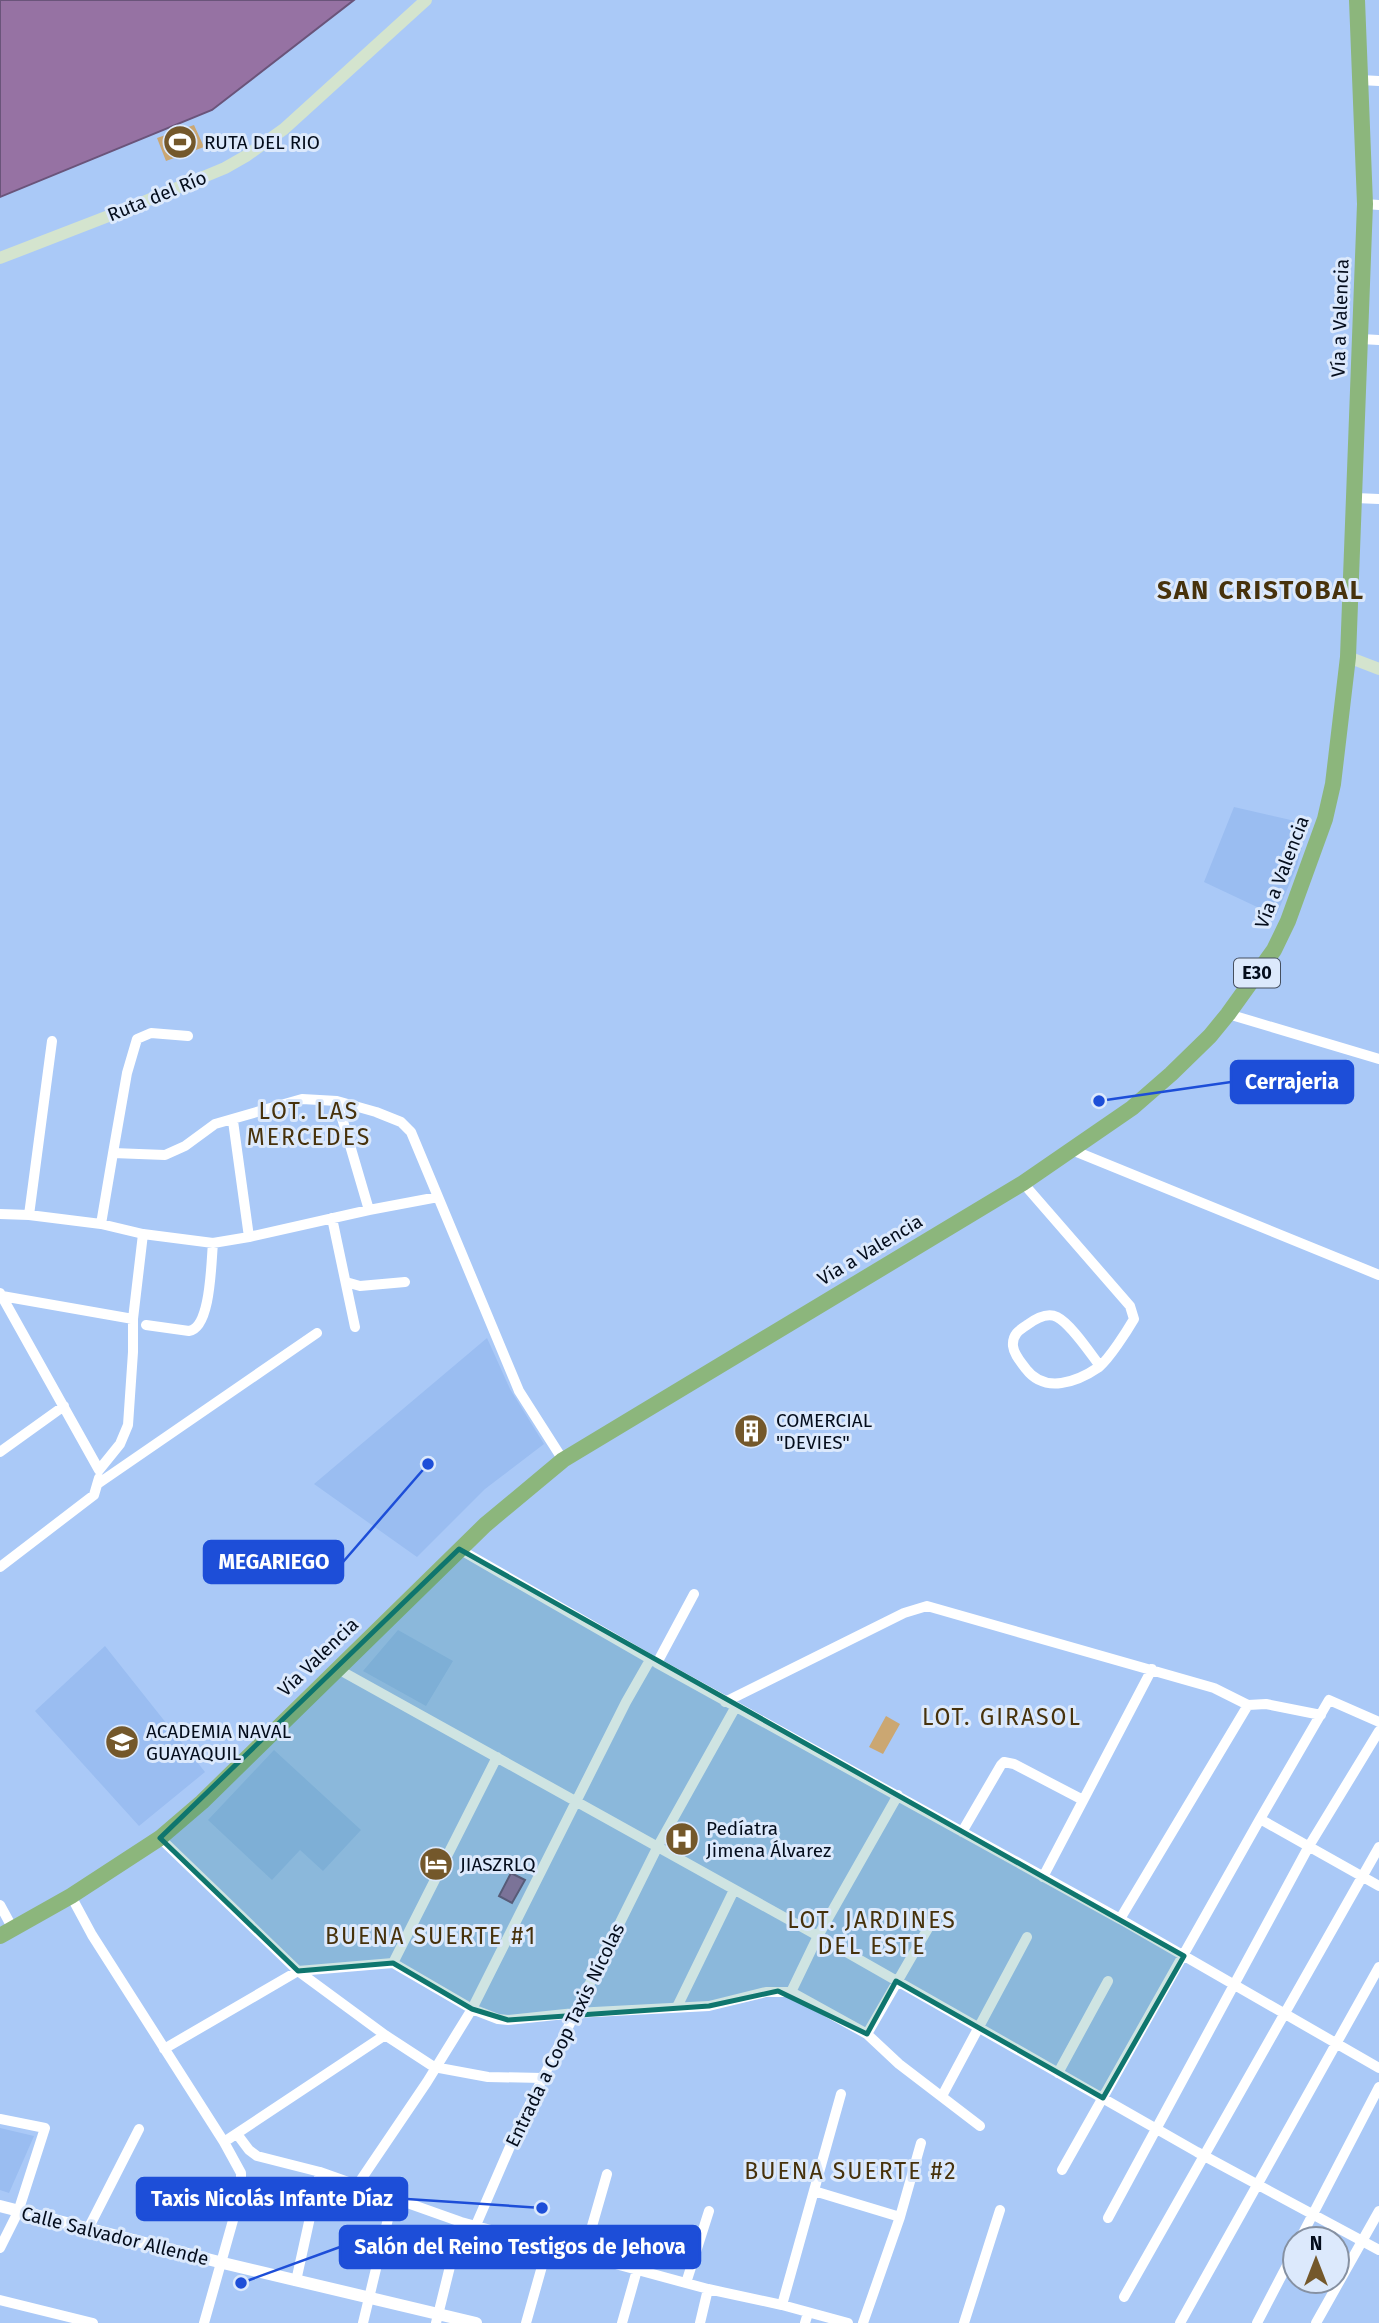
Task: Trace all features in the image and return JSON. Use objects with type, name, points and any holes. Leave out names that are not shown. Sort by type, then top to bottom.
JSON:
[{"type":"highway","name":"Vía a Valencia","points":[[459,1549],[563,1460],[1023,1183],[1153,1091],[1210,1036],[1274,950],[1319,838],[1333,784],[1348,657],[1361,340],[1372,204],[1360,80],[1357,0]]},
{"type":"highway","name":"Vía Valencia","points":[[6,1933],[72,1896],[160,1838],[202,1801],[459,1549]]},
{"type":"main road","name":"Ruta del Río","points":[[0,258],[124,211],[225,168],[246,156],[284,129],[426,0]]},
{"type":"main road","points":[[1348,657],[1379,669]]},
{"type":"street","points":[[1360,80],[1379,80]]},
{"type":"street","points":[[1361,340],[1379,340]]},
{"type":"street","points":[[1354,498],[1379,499]]},
{"type":"street","points":[[1228,1014],[1379,1059]]},
{"type":"street","points":[[101,1224],[127,1073],[138,1039],[151,1033],[188,1036]]},
{"type":"street","points":[[29,1214],[52,1041]]},
{"type":"street","points":[[113,1153],[165,1155],[185,1146],[215,1124],[233,1121],[292,1101],[337,1101],[376,1112],[407,1127],[519,1391],[563,1460]]},
{"type":"street","points":[[337,1101],[369,1210]]},
{"type":"street","points":[[233,1121],[249,1237]]},
{"type":"street","points":[[1072,1150],[1379,1275]]},
{"type":"street","points":[[1023,1183],[1134,1313],[1131,1323],[1100,1366],[1063,1383],[1040,1381],[1031,1375],[1015,1354],[1013,1339],[1017,1331],[1034,1320],[1051,1316],[1058,1318],[1100,1366]]},
{"type":"street","points":[[0,1214],[29,1214],[213,1243],[438,1197]]},
{"type":"street","points":[[332,1218],[355,1327]]},
{"type":"street","points":[[123,1466],[133,1369],[133,1319],[143,1234]]},
{"type":"street","points":[[146,1325],[189,1331],[200,1325],[206,1309],[213,1243]]},
{"type":"street","points":[[346,1282],[360,1286],[405,1282]]},
{"type":"street","points":[[1,1295],[133,1319]]},
{"type":"street","points":[[0,1567],[94,1495],[99,1483],[99,1470],[1,1295]]},
{"type":"street","points":[[99,1483],[317,1333]]},
{"type":"street","points":[[0,1452],[64,1406]]},
{"type":"street","points":[[99,1470],[120,1444],[128,1425]]},
{"type":"street","points":[[459,1549],[735,1708],[1120,1919],[1379,2068]]},
{"type":"street","points":[[358,2184],[472,2009],[626,1702],[694,1594]]},
{"type":"street","points":[[725,1702],[904,1614],[927,1606],[1152,1669],[1214,1688],[1248,1704],[1266,1704],[1321,1715]]},
{"type":"street","points":[[336,1668],[658,1846],[1203,2155],[1379,2250]]},
{"type":"street","points":[[1043,1877],[1152,1669]]},
{"type":"street","points":[[1062,2170],[1329,1700],[1379,1722]]},
{"type":"street","points":[[1120,1919],[1248,1704]]},
{"type":"street","name":"Entrada a Coop Taxis Nícolas","points":[[476,2225],[518,2128],[658,1846],[735,1708]]},
{"type":"street","points":[[1108,2218],[1310,1846],[1379,1731]]},
{"type":"street","points":[[393,1964],[497,1757]]},
{"type":"street","points":[[962,1832],[1004,1762],[1014,1764],[1083,1800]]},
{"type":"street","points":[[790,1992],[818,1936],[898,1795]]},
{"type":"street","points":[[1260,1819],[1379,1886]]},
{"type":"street","points":[[160,1838],[298,1971],[385,2035],[434,2067],[488,2077],[543,2078]]},
{"type":"street","points":[[1124,2297],[1379,1847]]},
{"type":"street","points":[[677,2007],[734,1890]]},
{"type":"street","points":[[72,1896],[92,1935],[224,2142],[240,2173],[240,2202],[204,2323]]},
{"type":"street","points":[[0,1905],[6,1933]]},
{"type":"street","points":[[867,2035],[934,1917]]},
{"type":"street","points":[[942,2096],[1027,1937]]},
{"type":"street","points":[[164,2049],[298,1971],[393,1964],[472,2009],[508,2020],[575,2012],[709,2006],[766,1992],[790,1992],[867,2035],[899,2064],[980,2126]]},
{"type":"street","points":[[1180,2323],[1379,1967]]},
{"type":"street","points":[[1058,2073],[1108,1981]]},
{"type":"street","points":[[224,2142],[385,2035]]},
{"type":"street","points":[[1308,2225],[1379,2087]]},
{"type":"street","points":[[782,2305],[841,2094]]},
{"type":"street","points":[[0,2119],[45,2128],[18,2212],[0,2248]]},
{"type":"street","points":[[89,2230],[139,2129]]},
{"type":"street","points":[[237,2134],[257,2156],[358,2184],[461,2222],[708,2289],[782,2305],[806,2318],[848,2323]]},
{"type":"street","points":[[863,2323],[900,2217],[921,2143]]},
{"type":"street","points":[[296,2281],[320,2172]]},
{"type":"street","points":[[584,2254],[607,2174]]},
{"type":"street","points":[[814,2191],[900,2217]]},
{"type":"street","points":[[363,2323],[393,2198]]},
{"type":"street","name":"Calle Salvador Allende","points":[[0,2206],[368,2298],[437,2318],[476,2323]]},
{"type":"street","points":[[964,2323],[1000,2210]]},
{"type":"street","points":[[686,2283],[709,2211]]},
{"type":"street","points":[[1316,2323],[1379,2211]]},
{"type":"street","points":[[437,2318],[461,2222]]},
{"type":"street","points":[[526,2323],[548,2245]]},
{"type":"street","points":[[622,2323],[637,2270]]},
{"type":"street","points":[[1257,2323],[1281,2276]]},
{"type":"street","points":[[700,2323],[708,2289]]},
{"type":"street","points":[[0,2300],[93,2323]]},
{"type":"highlighted area","points":[[459,1549],[1184,1956],[1103,2098],[896,1981],[867,2034],[778,1991],[709,2006],[508,2020],[472,2009],[393,1963],[298,1971],[160,1838]]},
{"type":"shaded area","points":[[0,0],[354,0],[212,110],[0,197]]},
{"type":"shaded area","name":"RUTA DEL RIO","points":[[194,125],[204,147],[166,161],[157,138]]},
{"type":"shaded area","points":[[1234,807],[1308,824],[1297,866],[1276,916],[1204,882]]},
{"type":"shaded area","points":[[487,1338],[510,1389],[544,1444],[485,1489],[417,1557],[314,1484]]},
{"type":"shaded area","points":[[398,1630],[453,1661],[426,1706],[363,1671]]},
{"type":"shaded area","name":"ACADEMIA NAVAL GUAYAQUIL","points":[[105,1646],[205,1772],[139,1826],[35,1711]]},
{"type":"shaded area","points":[[886,1716],[900,1724],[883,1754],[869,1747]]},
{"type":"shaded area","points":[[274,1750],[361,1830],[323,1871],[300,1850],[272,1880],[208,1820]]},
{"type":"shaded area","points":[[511,1873],[525,1880],[512,1903],[499,1896]]},
{"type":"shaded area","points":[[0,2128],[34,2136],[9,2193],[0,2190]]},
{"type":"place","name":"RUTA DEL RIO","points":[[180,142]]},
{"type":"place","name":"Cerrajeria","points":[[1099,1101]]},
{"type":"place","name":"COMERCIAL \"DEVIES\"","points":[[751,1431]]},
{"type":"place","name":"MEGARIEGO","points":[[428,1464]]},
{"type":"place","name":"ACADEMIA NAVAL GUAYAQUIL","points":[[122,1742]]},
{"type":"place","name":"Pedíatra Jimena Álvarez","points":[[682,1839]]},
{"type":"place","name":"JIASZRLQ","points":[[436,1864]]},
{"type":"place","name":"Taxis Nicolás Infante Díaz","points":[[542,2208]]},
{"type":"place","name":"Salón del Reino Testigos de Jehova","points":[[241,2283]]},
{"type":"district","name":"SAN CRISTOBAL","points":[[1261,590]]},
{"type":"district","name":"LOT. LAS MERCEDES","points":[[309,1124]]},
{"type":"district","name":"LOT. GIRASOL","points":[[1002,1717]]},
{"type":"district","name":"LOT. JARDINES DEL ESTE","points":[[872,1933]]},
{"type":"district","name":"BUENA SUERTE #1","points":[[431,1936]]},
{"type":"district","name":"BUENA SUERTE #2","points":[[851,2171]]}]
